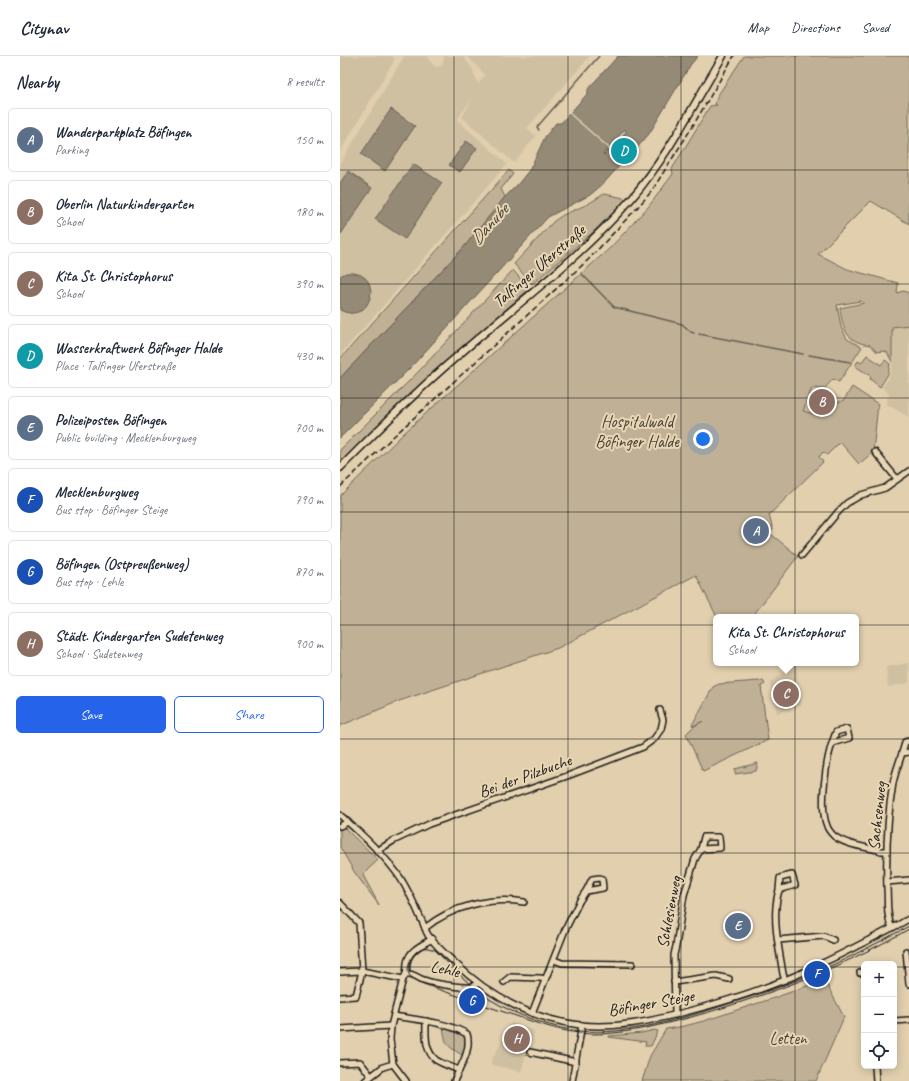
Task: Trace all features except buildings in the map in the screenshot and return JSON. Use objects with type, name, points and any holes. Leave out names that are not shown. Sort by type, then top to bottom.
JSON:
[{"type":"street","name":"Talfinger Uferstraße","points":[[340,468],[453,360],[569,260],[622,209],[651,174],[723,56]]},
{"type":"street","points":[[876,452],[897,479]]},
{"type":"street","points":[[802,555],[847,503],[861,495],[885,488],[909,471]]},
{"type":"street","name":"Bei der Pilzbuche","points":[[377,851],[393,841],[429,824],[566,776],[643,746],[654,739],[661,729],[663,720],[660,710]]},
{"type":"street","name":"Sachsenweg","points":[[892,928],[888,917],[886,851],[890,807],[897,765],[905,742],[909,741]]},
{"type":"street","points":[[832,743],[826,777],[824,818],[827,827],[830,832],[841,840],[886,851]]},
{"type":"street","points":[[902,753],[909,752]]},
{"type":"street","name":"Böfinger Steige","points":[[340,815],[377,851],[400,878],[432,939],[454,963],[477,984],[503,1000],[532,1013],[552,1020],[582,1026],[620,1025],[675,1015],[705,1007],[785,980],[855,947],[909,919]]},
{"type":"street","points":[[340,826],[348,822]]},
{"type":"street","name":"Schlesienweg","points":[[675,1015],[674,955],[684,895],[695,859],[701,849]]},
{"type":"street","points":[[887,882],[909,880]]},
{"type":"street","points":[[778,890],[775,908],[778,940],[785,980]]},
{"type":"street","points":[[532,1013],[569,922],[586,891]]},
{"type":"street","points":[[425,928],[442,916],[465,907],[497,900],[524,902]]},
{"type":"street","points":[[340,903],[359,922],[362,971],[356,996],[340,997]]},
{"type":"street","points":[[778,940],[824,936],[833,940]]},
{"type":"street","name":"Lehle","points":[[403,979],[407,974],[407,964],[415,948],[432,939]]},
{"type":"street","points":[[906,951],[909,984]]},
{"type":"street","points":[[554,960],[562,963],[632,964]]},
{"type":"street","points":[[340,972],[362,971],[403,979],[391,1026],[393,1064],[406,1081]]},
{"type":"street","name":"Lehle","points":[[407,974],[412,974],[429,981],[465,988],[472,987],[477,984]]},
{"type":"street","points":[[674,982],[716,976],[729,979]]},
{"type":"street","points":[[504,982],[510,977],[545,979]]},
{"type":"street","points":[[394,1016],[426,1021],[459,1030],[467,1034],[469,1040],[467,1051],[454,1081]]},
{"type":"street","points":[[897,1021],[909,1020]]},
{"type":"street","points":[[426,1021],[426,1043],[429,1050],[436,1060],[459,1070]]},
{"type":"street","points":[[340,1029],[391,1026]]},
{"type":"street","points":[[572,1081],[582,1026]]},
{"type":"street","points":[[530,1052],[576,1062]]},
{"type":"street","points":[[340,1063],[360,1062],[371,1076]]},
{"type":"street","points":[[365,1081],[382,1067],[393,1064]]},
{"type":"street","points":[[874,1069],[876,1081]]},
{"type":"shaded area","points":[[340,56],[391,56],[395,59],[340,152]]},
{"type":"shaded area","points":[[404,56],[426,56],[435,67],[441,66],[445,56],[463,56],[473,70],[478,84],[485,75],[467,56],[590,56],[527,128],[536,136],[514,163],[462,117],[475,94],[457,120],[507,164],[340,355],[340,164]]},
{"type":"shaded area","points":[[909,325],[909,417],[886,404],[889,394],[882,387],[889,378],[892,367],[892,327]]},
{"type":"shaded area","points":[[826,386],[844,400],[832,405],[821,416],[803,411],[812,388],[824,389]]},
{"type":"shaded area","points":[[909,663],[909,683],[888,687],[886,667]]},
{"type":"shaded area","points":[[792,666],[796,666],[801,705],[777,713],[770,683]]},
{"type":"shaded area","points":[[511,1023],[534,1031],[530,1048],[528,1048],[521,1072],[490,1064]]},
{"type":"green space","name":"Hospitalwald Böfinger Halde","points":[[744,56],[909,56],[909,224],[871,201],[818,254],[847,269],[898,283],[897,293],[903,291],[909,293],[909,325],[892,327],[892,362],[887,352],[877,352],[870,345],[853,339],[844,328],[840,308],[864,303],[861,301],[837,305],[841,327],[847,339],[862,347],[839,382],[833,379],[824,389],[812,388],[803,411],[821,416],[832,405],[844,400],[852,387],[878,404],[873,452],[859,464],[840,442],[827,455],[823,452],[819,457],[823,462],[769,515],[773,530],[768,533],[798,556],[754,614],[716,614],[696,575],[558,648],[399,701],[340,726],[340,496],[403,434],[611,247],[649,206],[673,174],[672,169],[710,106],[717,105],[715,104],[718,95]]},
{"type":"green space","points":[[509,170],[513,174],[501,189],[505,197],[464,247],[340,378],[340,359]]},
{"type":"green space","points":[[604,194],[627,200],[609,220],[606,219],[591,234],[532,284],[514,264],[554,221]]},
{"type":"green space","points":[[513,270],[529,289],[447,361],[340,465],[340,450],[420,370]]},
{"type":"green space","points":[[867,355],[881,365],[885,360],[890,364],[888,374],[880,387],[870,379],[871,376],[855,366],[858,361],[861,363]]},
{"type":"green space","points":[[763,681],[765,684],[761,686],[768,740],[703,771],[686,734],[693,727],[703,721],[693,726],[692,725],[713,687],[719,684]]},
{"type":"green space","points":[[758,763],[756,771],[735,774],[735,769]]},
{"type":"green space","points":[[340,828],[345,828],[378,860],[363,874],[379,905],[355,873],[340,847]]},
{"type":"green space","name":"Letten","points":[[824,979],[844,1017],[816,1081],[642,1081],[650,1056],[666,1029],[685,1026],[713,1018]]},
{"type":"green space","points":[[443,1027],[463,1035],[465,1042],[462,1055],[450,1047],[446,1042]]},
{"type":"green space","points":[[654,1030],[658,1031],[651,1046],[645,1046],[646,1042],[609,1037],[642,1033]]},
{"type":"water","name":"Danube","points":[[618,56],[698,56],[691,64],[649,134],[636,149],[623,135],[626,132],[625,129],[603,154],[604,155],[608,150],[623,162],[603,184],[590,195],[548,217],[411,367],[340,438],[340,378],[464,247],[530,169],[545,137],[556,123],[561,123],[588,93],[588,89]]},
{"type":"water","points":[[391,109],[415,126],[385,171],[361,154]]},
{"type":"water","points":[[466,141],[477,148],[460,172],[449,165]]},
{"type":"water","points":[[413,164],[442,183],[405,239],[375,219]]},
{"type":"water","points":[[348,171],[372,188],[341,234],[340,183]]},
{"type":"water","points":[[346,273],[359,274],[367,279],[370,287],[370,296],[367,305],[360,311],[351,313],[340,310],[340,276]]},
{"type":"pier","points":[[569,112],[625,161],[625,164],[624,165],[624,162],[568,113]]},
{"type":"waterway","points":[[539,130],[537,127],[599,56]]},
{"type":"waterway","points":[[581,273],[614,307],[682,324],[694,333]]},
{"type":"waterway","points":[[699,334],[803,354]]},
{"type":"waterway","points":[[809,355],[850,362]]},
{"type":"tram line","points":[[909,926],[838,962],[774,989],[720,1007],[673,1020],[654,1025],[617,1031],[580,1031],[561,1028],[525,1017],[481,994],[435,950],[426,948],[419,949],[410,960],[408,973],[418,982],[560,1030],[580,1033],[606,1034],[659,1025],[684,1019],[771,992],[828,970],[909,929]]},
{"type":"railway","points":[[340,487],[395,435],[588,260],[636,209],[651,192],[691,129],[734,56]]},
{"type":"place","name":"Wasserkraftwerk Böfinger Halde","points":[[624,151]]},
{"type":"place","name":"Oberlin Naturkindergarten","points":[[822,402]]},
{"type":"place","name":"Wanderparkplatz Böfingen","points":[[756,531]]},
{"type":"place","name":"Kita St. Christophorus","points":[[786,694]]},
{"type":"place","name":"Polizeiposten Böfingen","points":[[738,926]]},
{"type":"place","name":"Mecklenburgweg","points":[[817,974]]},
{"type":"place","name":"Böfingen (Ostpreußenweg)","points":[[472,1001]]},
{"type":"place","name":"Städt. Kindergarten Sudetenweg","points":[[517,1039]]}]
